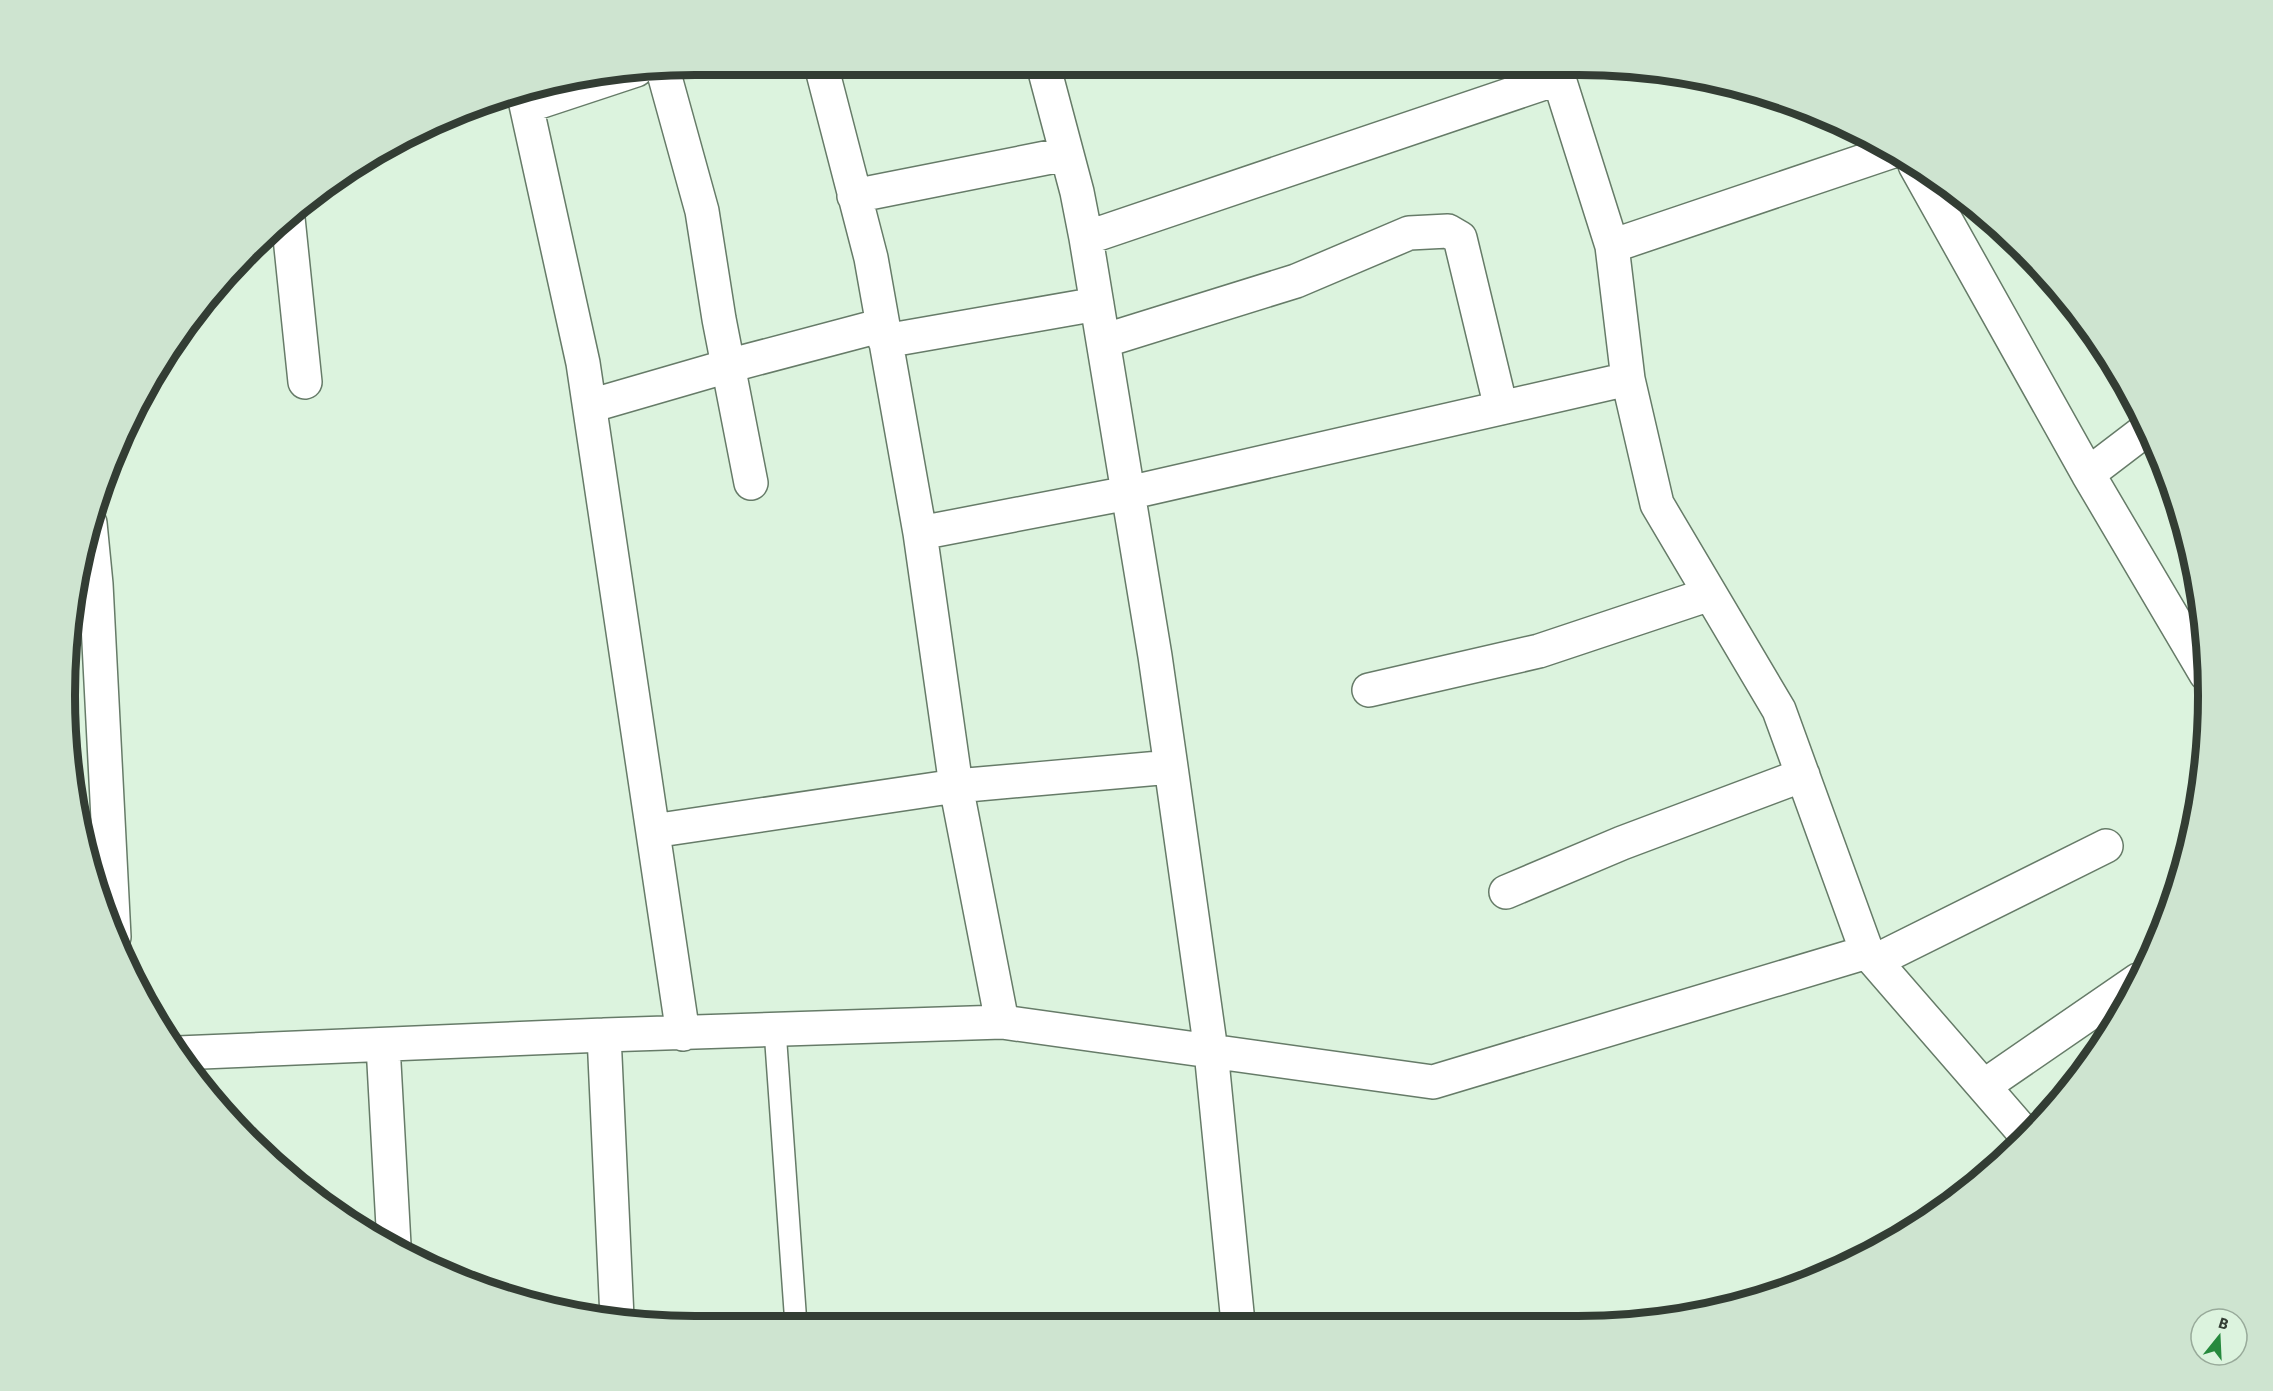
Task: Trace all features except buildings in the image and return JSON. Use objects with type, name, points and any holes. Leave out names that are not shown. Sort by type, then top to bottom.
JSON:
[{"type":"street","points":[[824,75],[871,258],[920,533],[956,786],[1002,1022]]},
{"type":"street","points":[[1046,75],[1077,192],[1086,238],[1171,767],[1211,1051],[1237,1316]]},
{"type":"street","points":[[1086,238],[1548,75]]},
{"type":"street","points":[[1558,75],[1612,246],[1628,379],[1657,504],[1779,710],[1871,956],[2021,1129]]},
{"type":"street","points":[[665,76],[702,211],[728,366],[751,483]]},
{"type":"street","points":[[525,99],[583,363],[683,1034]]},
{"type":"street","points":[[854,196],[1066,154]]},
{"type":"street","points":[[1612,246],[1882,155]]},
{"type":"street","points":[[1924,182],[2088,474],[2197,659]]},
{"type":"street","points":[[289,227],[305,381]]},
{"type":"street","points":[[1103,341],[1296,281],[1409,233],[1448,231],[1460,238],[1501,408]]},
{"type":"street","points":[[590,406],[728,366],[884,333],[1097,304]]},
{"type":"street","points":[[920,533],[1128,493],[1628,379]]},
{"type":"street","points":[[2088,474],[2140,434]]},
{"type":"street","points":[[93,550],[112,907]]},
{"type":"street","points":[[1369,690],[1539,651],[1710,594]]},
{"type":"street","points":[[653,831],[956,786],[1171,767]]},
{"type":"street","points":[[1506,892],[1623,843],[1803,775]]},
{"type":"street","points":[[189,1053],[604,1035],[1002,1022],[1432,1082],[1871,956],[2106,846]]},
{"type":"street","points":[[1984,1086],[2123,990]]},
{"type":"street","points":[[604,1035],[617,1311]]},
{"type":"street","points":[[383,1045],[394,1238]]},
{"type":"lane","points":[[775,1030],[795,1316]]}]
